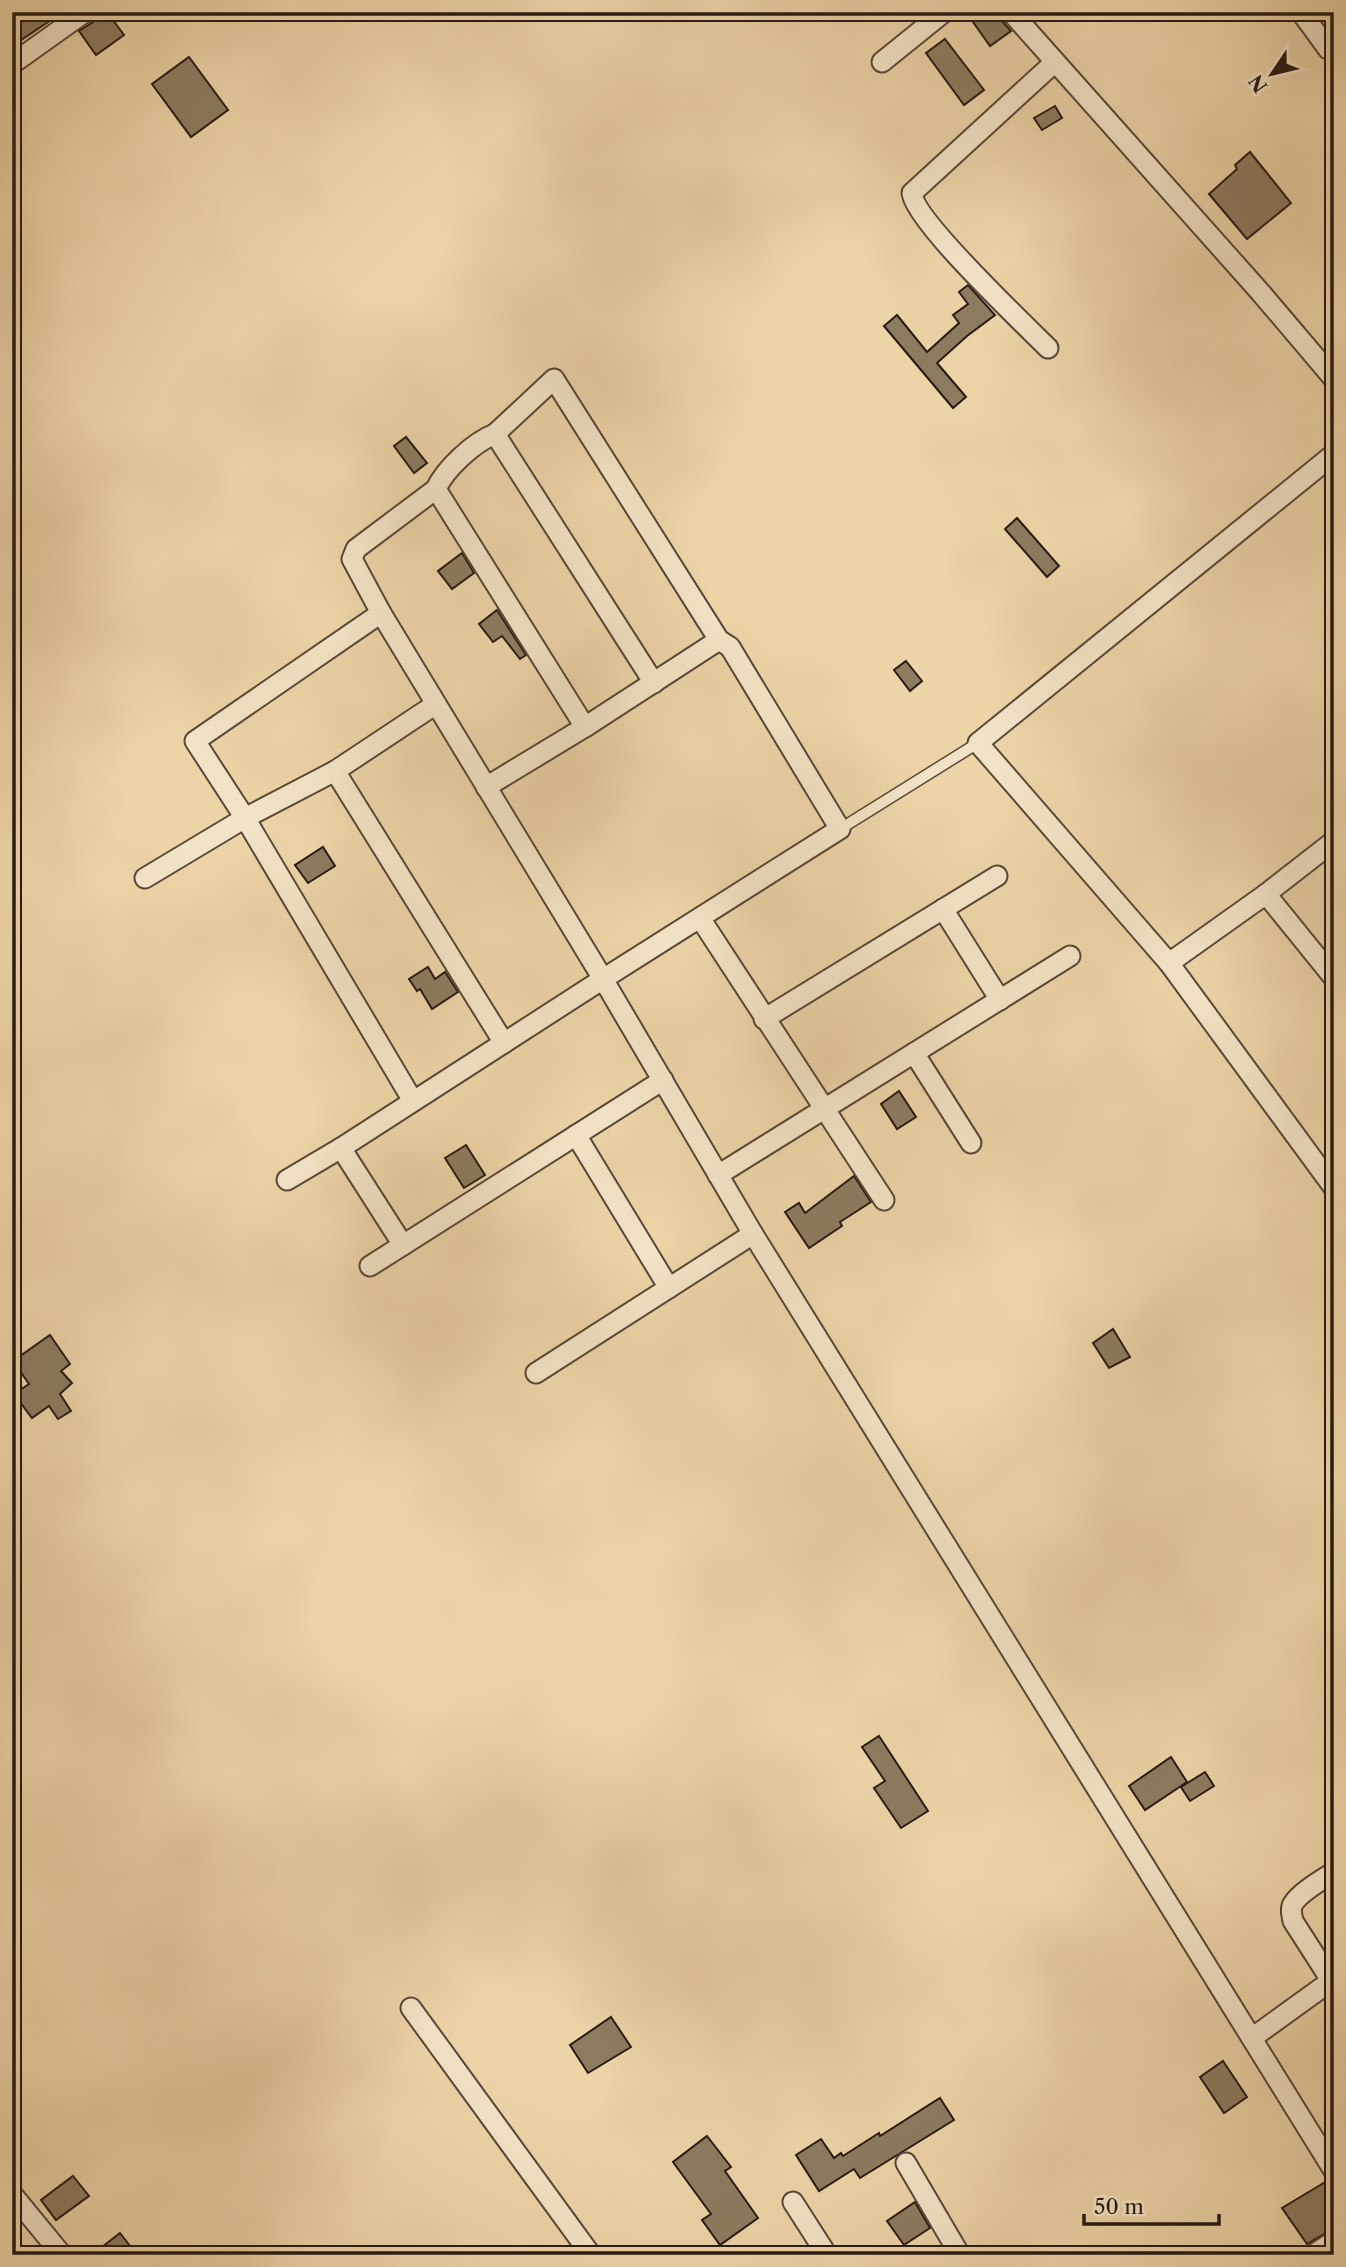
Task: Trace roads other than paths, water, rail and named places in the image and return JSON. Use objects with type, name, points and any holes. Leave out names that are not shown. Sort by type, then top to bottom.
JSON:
[{"type":"street","points":[[12,64],[85,12]]},
{"type":"street","points":[[882,62],[944,12]]},
{"type":"street","points":[[1011,12],[1334,379]]},
{"type":"street","points":[[1301,12],[1328,49],[1334,52]]},
{"type":"street","points":[[1048,348],[967,266],[915,206],[912,193],[1055,62]]},
{"type":"street","points":[[287,1180],[341,1148],[603,979],[840,829],[730,647],[719,640],[554,379],[495,434],[482,439],[441,478],[436,489],[356,549],[352,559],[381,613],[603,979],[753,1234],[1334,2171]]},
{"type":"street","points":[[495,434],[654,683]]},
{"type":"street","points":[[1334,454],[978,743],[1169,963],[1334,1188]]},
{"type":"street","points":[[436,489],[585,727]]},
{"type":"street","points":[[381,613],[195,741],[245,818],[413,1101]]},
{"type":"street","points":[[486,787],[719,640]]},
{"type":"street","points":[[145,878],[245,818],[335,771],[436,704]]},
{"type":"street","points":[[335,771],[504,1043]]},
{"type":"street","points":[[1169,963],[1266,894],[1334,841]]},
{"type":"street","points":[[764,1019],[997,876]]},
{"type":"street","points":[[1266,894],[1334,978]]},
{"type":"street","points":[[943,909],[1000,1000]]},
{"type":"street","points":[[700,918],[884,1200]]},
{"type":"street","points":[[718,1175],[1070,956]]},
{"type":"street","points":[[914,1054],[971,1143]]},
{"type":"street","points":[[370,1266],[663,1080]]},
{"type":"street","points":[[576,1135],[669,1288]]},
{"type":"street","points":[[341,1148],[403,1245]]},
{"type":"street","points":[[537,1373],[753,1234]]},
{"type":"street","points":[[1252,2038],[1332,1983],[1293,1921],[1291,1910],[1293,1904],[1306,1891],[1334,1872]]},
{"type":"street","points":[[411,2007],[591,2255]]},
{"type":"street","points":[[906,2163],[960,2255]]},
{"type":"street","points":[[12,2194],[62,2255]]},
{"type":"street","points":[[793,2202],[827,2255]]},
{"type":"street","points":[[1313,2255],[1334,2241]]},
{"type":"lane","points":[[840,829],[978,743]]}]
